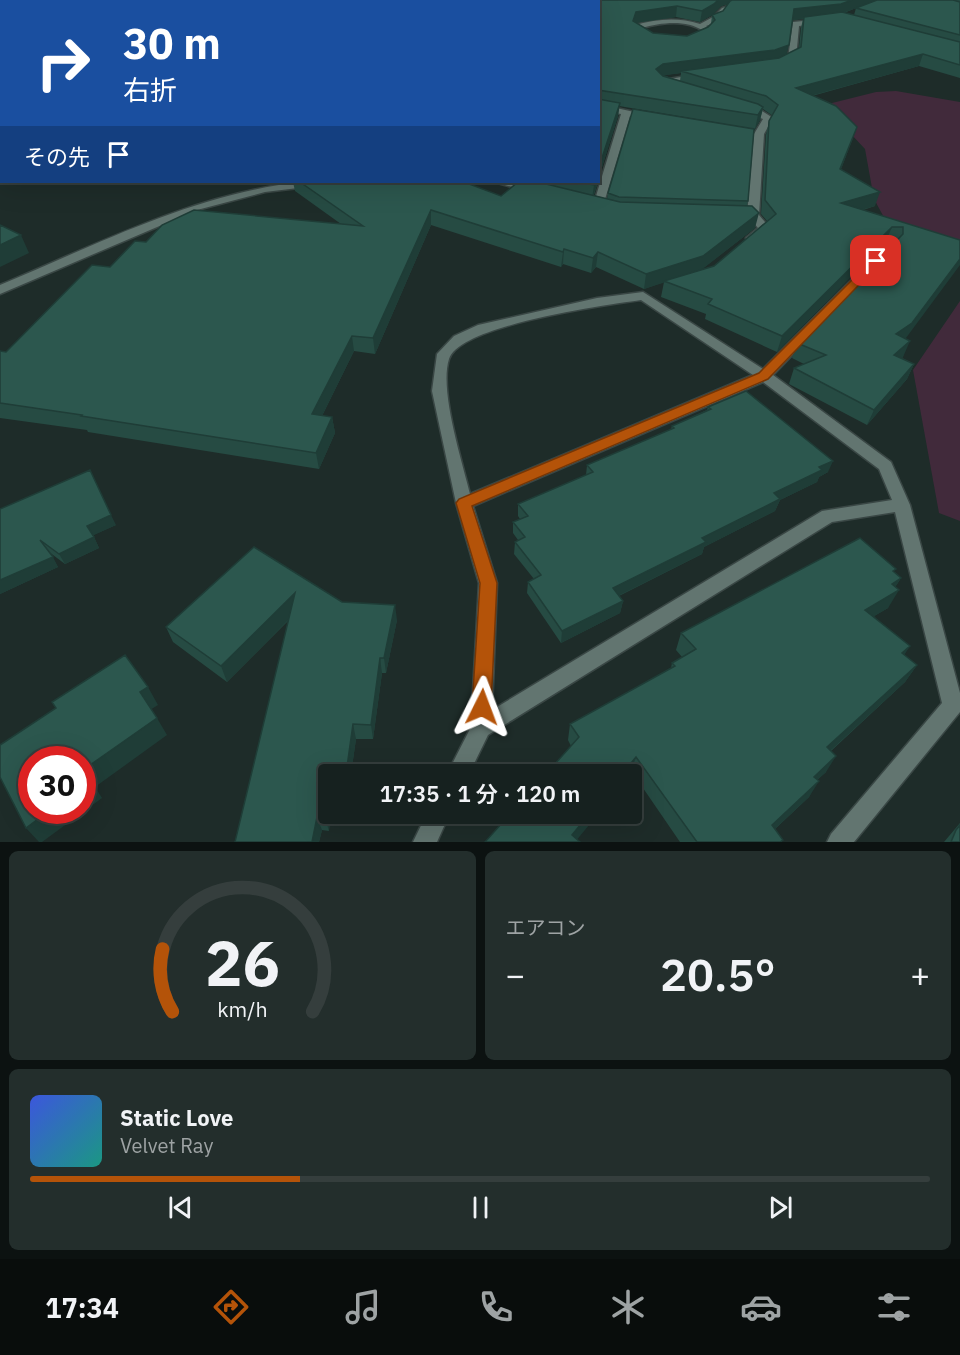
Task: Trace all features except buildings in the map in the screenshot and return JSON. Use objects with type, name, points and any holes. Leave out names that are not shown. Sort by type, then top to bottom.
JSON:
[{"type":"street","points":[[701,26],[716,19],[724,9],[755,0]]},
{"type":"street","points":[[775,66],[792,59],[795,24],[828,20]]},
{"type":"street","points":[[657,41],[638,33],[639,27],[656,22],[687,22],[707,30],[699,40],[684,42]]},
{"type":"street","points":[[686,90],[661,81],[711,75]]},
{"type":"street","points":[[728,103],[768,118],[759,134],[748,214],[765,228],[748,242]]},
{"type":"street","points":[[600,107],[659,118]]},
{"type":"street","points":[[598,206],[626,113]]},
{"type":"street","points":[[748,132],[759,134]]},
{"type":"street","points":[[0,290],[193,208],[264,189],[315,183]]},
{"type":"street","points":[[503,183],[543,193]]},
{"type":"street","points":[[464,503],[764,376],[892,244]]},
{"type":"street","points":[[463,764],[481,728],[488,583],[464,503],[439,391],[442,357],[459,339],[483,328],[597,302],[648,294],[885,466],[902,505],[953,705],[839,842]]},
{"type":"street","points":[[481,728],[828,516],[902,505]]},
{"type":"street","points":[[426,842],[435,824]]},
{"type":"shaded area","points":[[896,91],[960,102],[960,252],[886,221],[874,199],[865,149],[837,119],[828,104],[876,92]]},
{"type":"shaded area","points":[[960,301],[960,521],[939,513],[913,370]]},
{"type":"route","points":[[482,707],[488,583],[464,503],[764,376],[876,261]]}]
